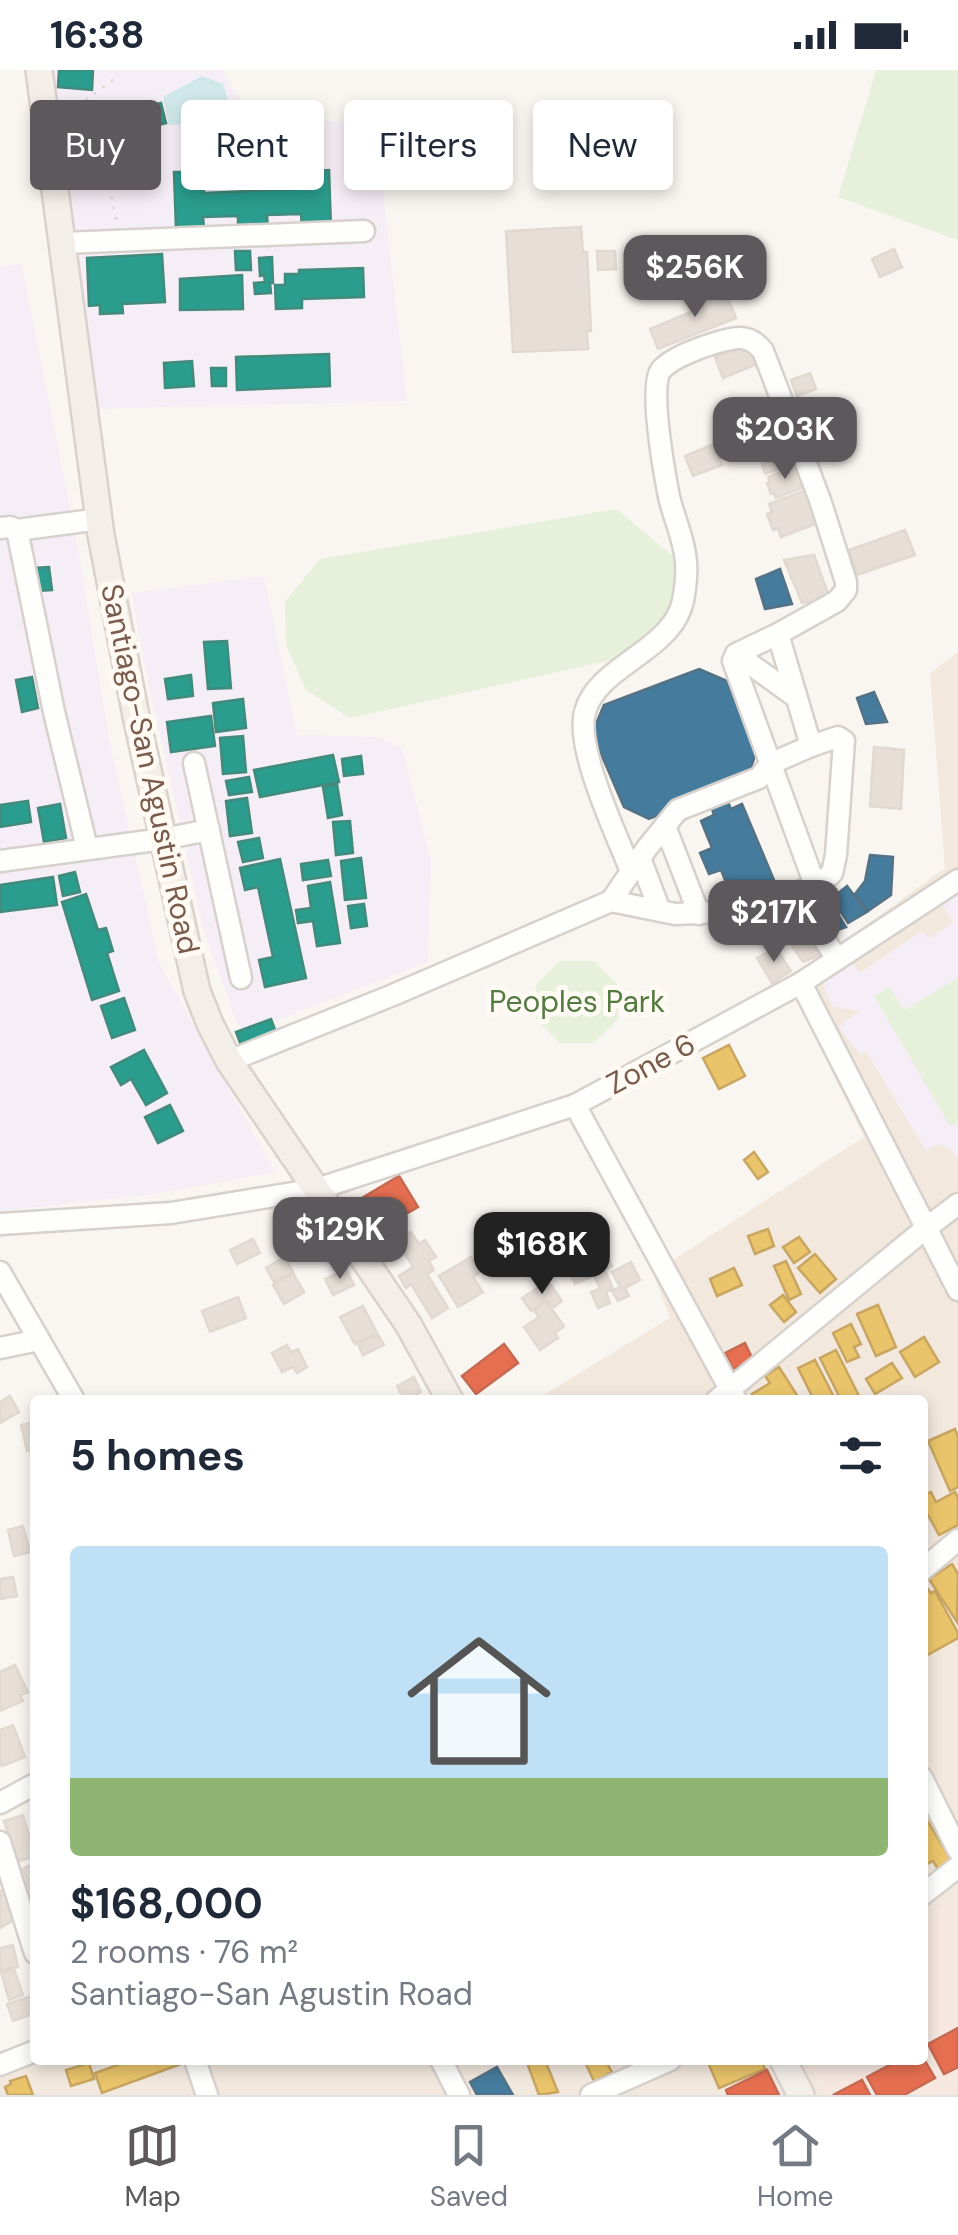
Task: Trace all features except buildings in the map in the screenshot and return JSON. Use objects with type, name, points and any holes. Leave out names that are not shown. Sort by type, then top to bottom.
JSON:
[{"type":"main road","name":"Santiago-San Agustin Road","points":[[40,70],[100,519],[136,716],[198,991],[229,1061],[408,1324],[447,1395]]},
{"type":"main road","points":[[786,2065],[801,2095]]},
{"type":"street","points":[[63,242],[364,231]]},
{"type":"street","points":[[660,911],[596,780],[584,735],[585,711],[604,680],[659,640],[674,622],[683,602],[686,563],[669,496],[656,380],[661,370],[682,356],[730,339],[750,339],[762,351],[820,500],[846,590],[837,602],[736,654],[733,665],[770,764],[805,890],[837,959]]},
{"type":"street","points":[[87,848],[9,529],[100,519]]},
{"type":"street","points":[[778,634],[810,746]]},
{"type":"street","points":[[736,654],[796,697]]},
{"type":"street","points":[[229,1061],[612,901],[678,810],[758,778],[770,764],[810,746],[838,737],[844,741],[832,873],[805,890],[744,911],[675,914],[612,901]]},
{"type":"street","points":[[194,763],[241,978]]},
{"type":"street","points":[[665,826],[699,914]]},
{"type":"street","points":[[0,862],[163,840],[208,830]]},
{"type":"street","name":"Zone 6","points":[[0,1224],[171,1212],[317,1189],[575,1105],[801,983],[958,880]]},
{"type":"street","points":[[801,983],[958,1290]]},
{"type":"street","points":[[575,1105],[727,1395]]},
{"type":"street","points":[[729,1395],[958,1204]]},
{"type":"street","points":[[0,1272],[71,1395]]},
{"type":"street","points":[[0,1348],[39,1340]]},
{"type":"street","points":[[928,1565],[958,1540]]},
{"type":"street","points":[[0,1803],[30,1787]]},
{"type":"street","points":[[928,1790],[958,1850]]},
{"type":"street","points":[[0,1842],[30,1936]]},
{"type":"street","points":[[928,1890],[958,1867]]},
{"type":"street","points":[[0,2065],[30,2052]]},
{"type":"street","points":[[197,2065],[207,2095]]},
{"type":"street","points":[[444,2065],[460,2095]]},
{"type":"street","points":[[591,2095],[659,2065]]},
{"type":"path","points":[[113,80],[83,102],[86,126],[108,180],[120,240]]},
{"type":"shaded area","points":[[46,70],[222,70],[239,100],[181,100],[181,190],[324,190],[324,120],[344,122],[344,190],[383,190],[407,401],[94,409],[63,190],[161,190],[161,100],[50,100]]},
{"type":"shaded area","points":[[21,263],[78,549],[109,739],[159,963],[275,1172],[149,1195],[0,1211],[0,268]]},
{"type":"shaded area","points":[[264,576],[297,735],[378,737],[402,748],[431,860],[428,962],[244,1033],[234,1016],[202,924],[132,593]]},
{"type":"shaded area","points":[[958,652],[958,2095],[0,2095],[0,2053],[30,2042],[30,2065],[928,2065],[928,1395],[543,1395],[670,1318],[653,1273],[864,1137],[788,982],[945,868],[930,673]]},
{"type":"shaded area","points":[[958,885],[957,1159],[951,1149],[937,1144],[926,1151],[866,1051],[860,1054],[838,1026],[860,1011],[832,1007],[822,982],[853,963],[860,973],[922,931],[928,938],[953,923],[938,897]]},
{"type":"shaded area","points":[[958,1896],[958,2095],[826,2095],[810,2065],[928,2065],[928,1918]]},
{"type":"green space","points":[[876,70],[958,70],[958,240],[838,197]]},
{"type":"green space","points":[[616,509],[678,560],[667,618],[620,658],[350,718],[306,690],[286,645],[285,602],[320,559]]},
{"type":"green space","name":"Peoples Park","points":[[560,961],[594,961],[618,985],[618,1019],[594,1043],[560,1043],[536,1019],[536,985]]},
{"type":"green space","points":[[958,978],[958,1121],[950,1126],[874,996],[890,987],[904,1010]]},
{"type":"water","points":[[202,76],[223,84],[228,99],[181,100],[181,124],[169,125],[163,97]]}]
